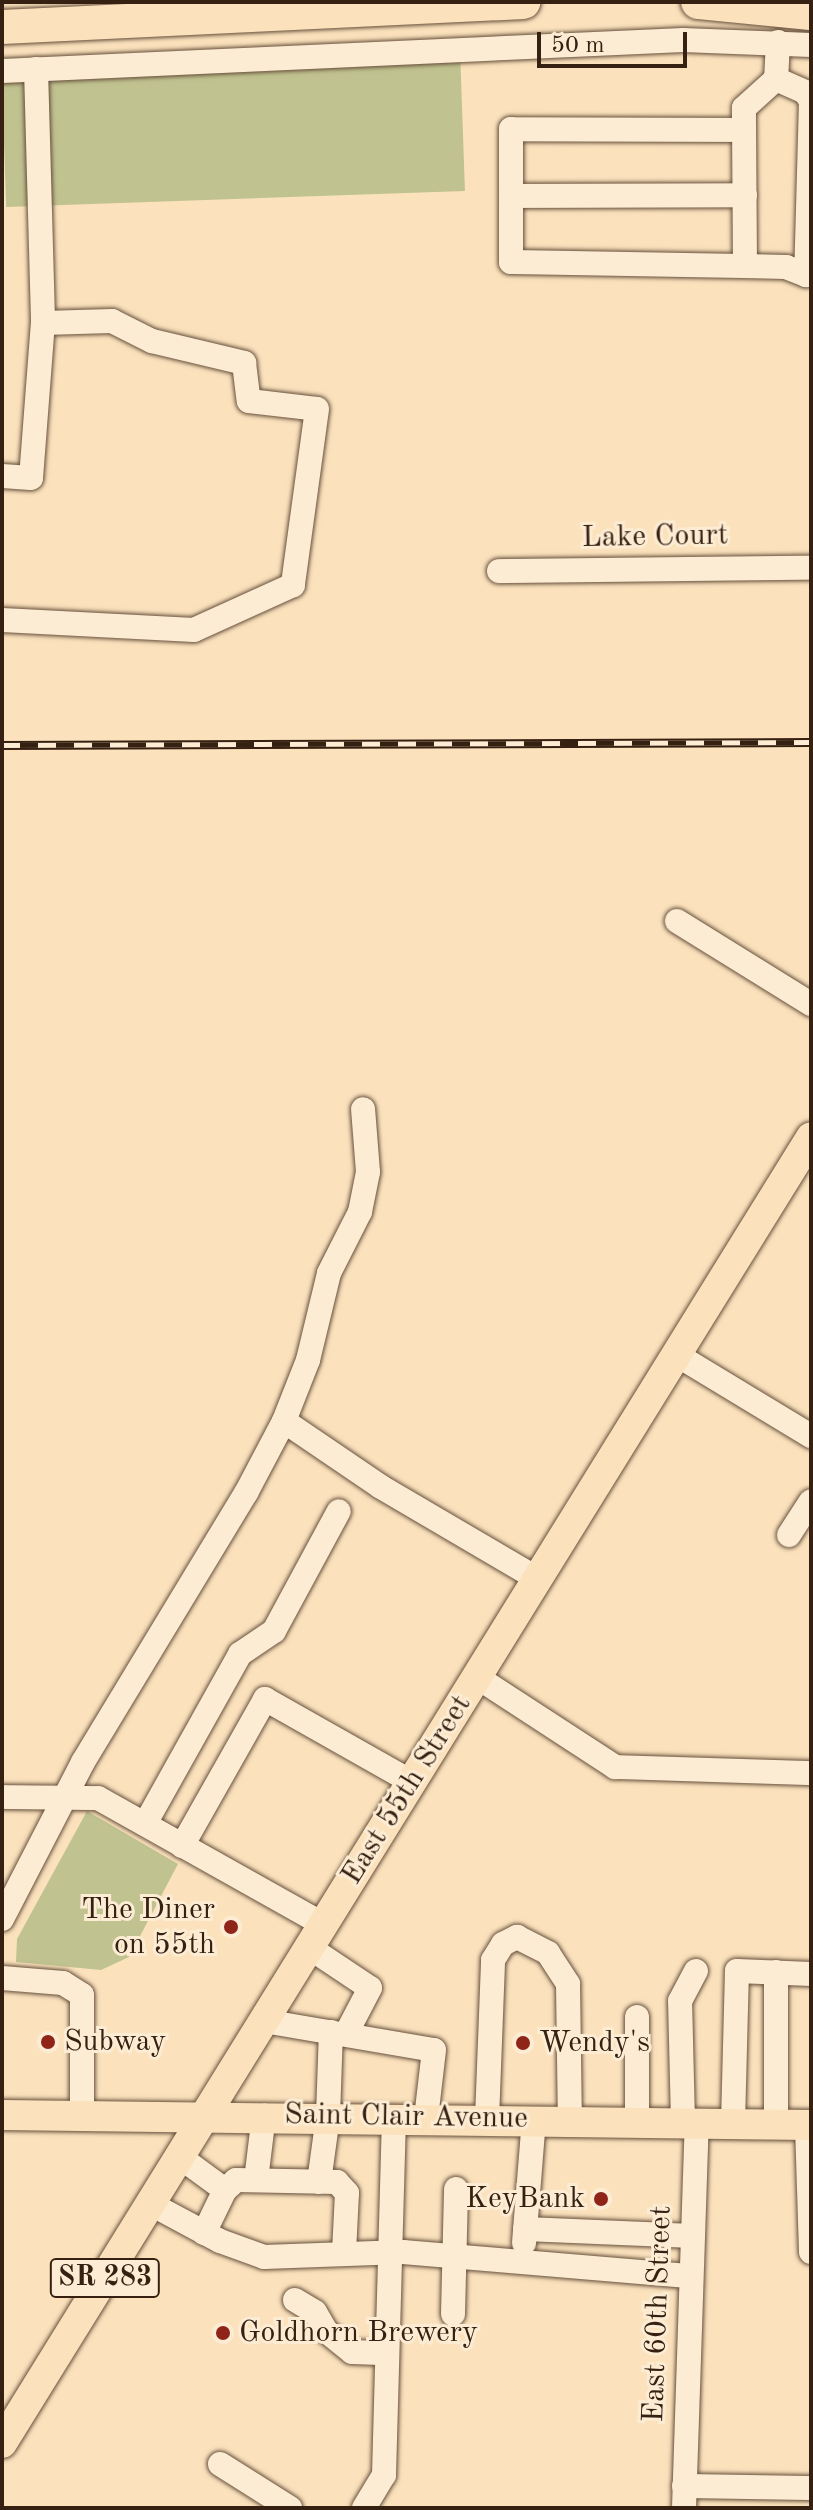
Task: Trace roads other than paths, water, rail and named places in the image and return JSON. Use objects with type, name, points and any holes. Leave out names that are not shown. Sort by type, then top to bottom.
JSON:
[{"type":"highway","points":[[2,27],[523,2]]},
{"type":"highway","points":[[698,2],[811,13]]},
{"type":"main road","name":"East 55th Street","points":[[4,2437],[811,1137]]},
{"type":"main road","name":"Saint Clair Avenue","points":[[2,2115],[207,2114],[809,2125]]},
{"type":"street","points":[[2,71],[683,40],[811,45]]},
{"type":"street","points":[[745,266],[744,108],[776,79],[778,42]]},
{"type":"street","points":[[2,476],[31,478],[43,323],[36,69]]},
{"type":"street","points":[[744,130],[511,129],[511,262],[786,267],[809,274],[811,101],[805,92],[776,79]]},
{"type":"street","points":[[511,196],[745,195]]},
{"type":"street","points":[[2,620],[194,630],[293,585],[317,409],[249,401],[244,363],[152,341],[112,321],[43,323]]},
{"type":"street","name":"Lake Court","points":[[499,571],[811,568]]},
{"type":"street","points":[[677,921],[811,1004]]},
{"type":"street","points":[[2,1919],[68,1795],[284,1421],[308,1360],[329,1273],[360,1212],[368,1172],[363,1109]]},
{"type":"street","points":[[677,1355],[811,1436]]},
{"type":"street","points":[[284,1421],[381,1487],[538,1579]]},
{"type":"street","points":[[789,1535],[811,1501]]},
{"type":"street","points":[[145,1824],[240,1654],[274,1631],[339,1511]]},
{"type":"street","points":[[477,1677],[615,1767],[811,1773]]},
{"type":"street","points":[[182,1846],[265,1699],[412,1782]]},
{"type":"street","points":[[2,1797],[68,1795],[98,1798],[182,1846],[317,1937],[370,1988],[338,2033],[319,2182]]},
{"type":"street","points":[[487,2119],[493,1960],[503,1944],[517,1937],[548,1953],[568,1984],[570,2120]]},
{"type":"street","name":"East 60th Street","points":[[684,2497],[693,2236],[690,2122],[680,2001],[696,1971]]},
{"type":"street","points":[[733,2123],[737,1971],[811,1974]]},
{"type":"street","points":[[776,1972],[776,2124]]},
{"type":"street","points":[[2,1978],[63,1983],[82,1995],[82,2115]]},
{"type":"street","points":[[637,2017],[637,2122]]},
{"type":"street","points":[[264,2021],[434,2050],[426,2118]]},
{"type":"street","points":[[256,2180],[264,2115]]},
{"type":"street","points":[[364,2508],[384,2475],[394,2117]]},
{"type":"street","points":[[522,2265],[534,2119]]},
{"type":"street","points":[[809,2125],[811,2252]]},
{"type":"street","points":[[180,2157],[225,2190]]},
{"type":"street","points":[[204,2233],[225,2190],[236,2180],[337,2182],[347,2193],[344,2253]]},
{"type":"street","points":[[453,2314],[456,2189]]},
{"type":"street","points":[[151,2204],[204,2233],[264,2257],[390,2251],[454,2254],[522,2265],[691,2276]]},
{"type":"street","points":[[525,2229],[693,2236]]},
{"type":"street","points":[[295,2300],[315,2312],[326,2331],[352,2352],[387,2353]]},
{"type":"street","points":[[220,2464],[290,2508]]},
{"type":"street","points":[[684,2497],[811,2488]]},
{"type":"railway","points":[[2,745],[811,742]]},
{"type":"place","name":"The Diner on 55th","points":[[231,1927]]},
{"type":"place","name":"Subway","points":[[48,2042]]},
{"type":"place","name":"Wendy's","points":[[523,2043]]},
{"type":"place","name":"KeyBank","points":[[601,2199]]},
{"type":"place","name":"Goldhorn Brewery","points":[[223,2333]]}]
